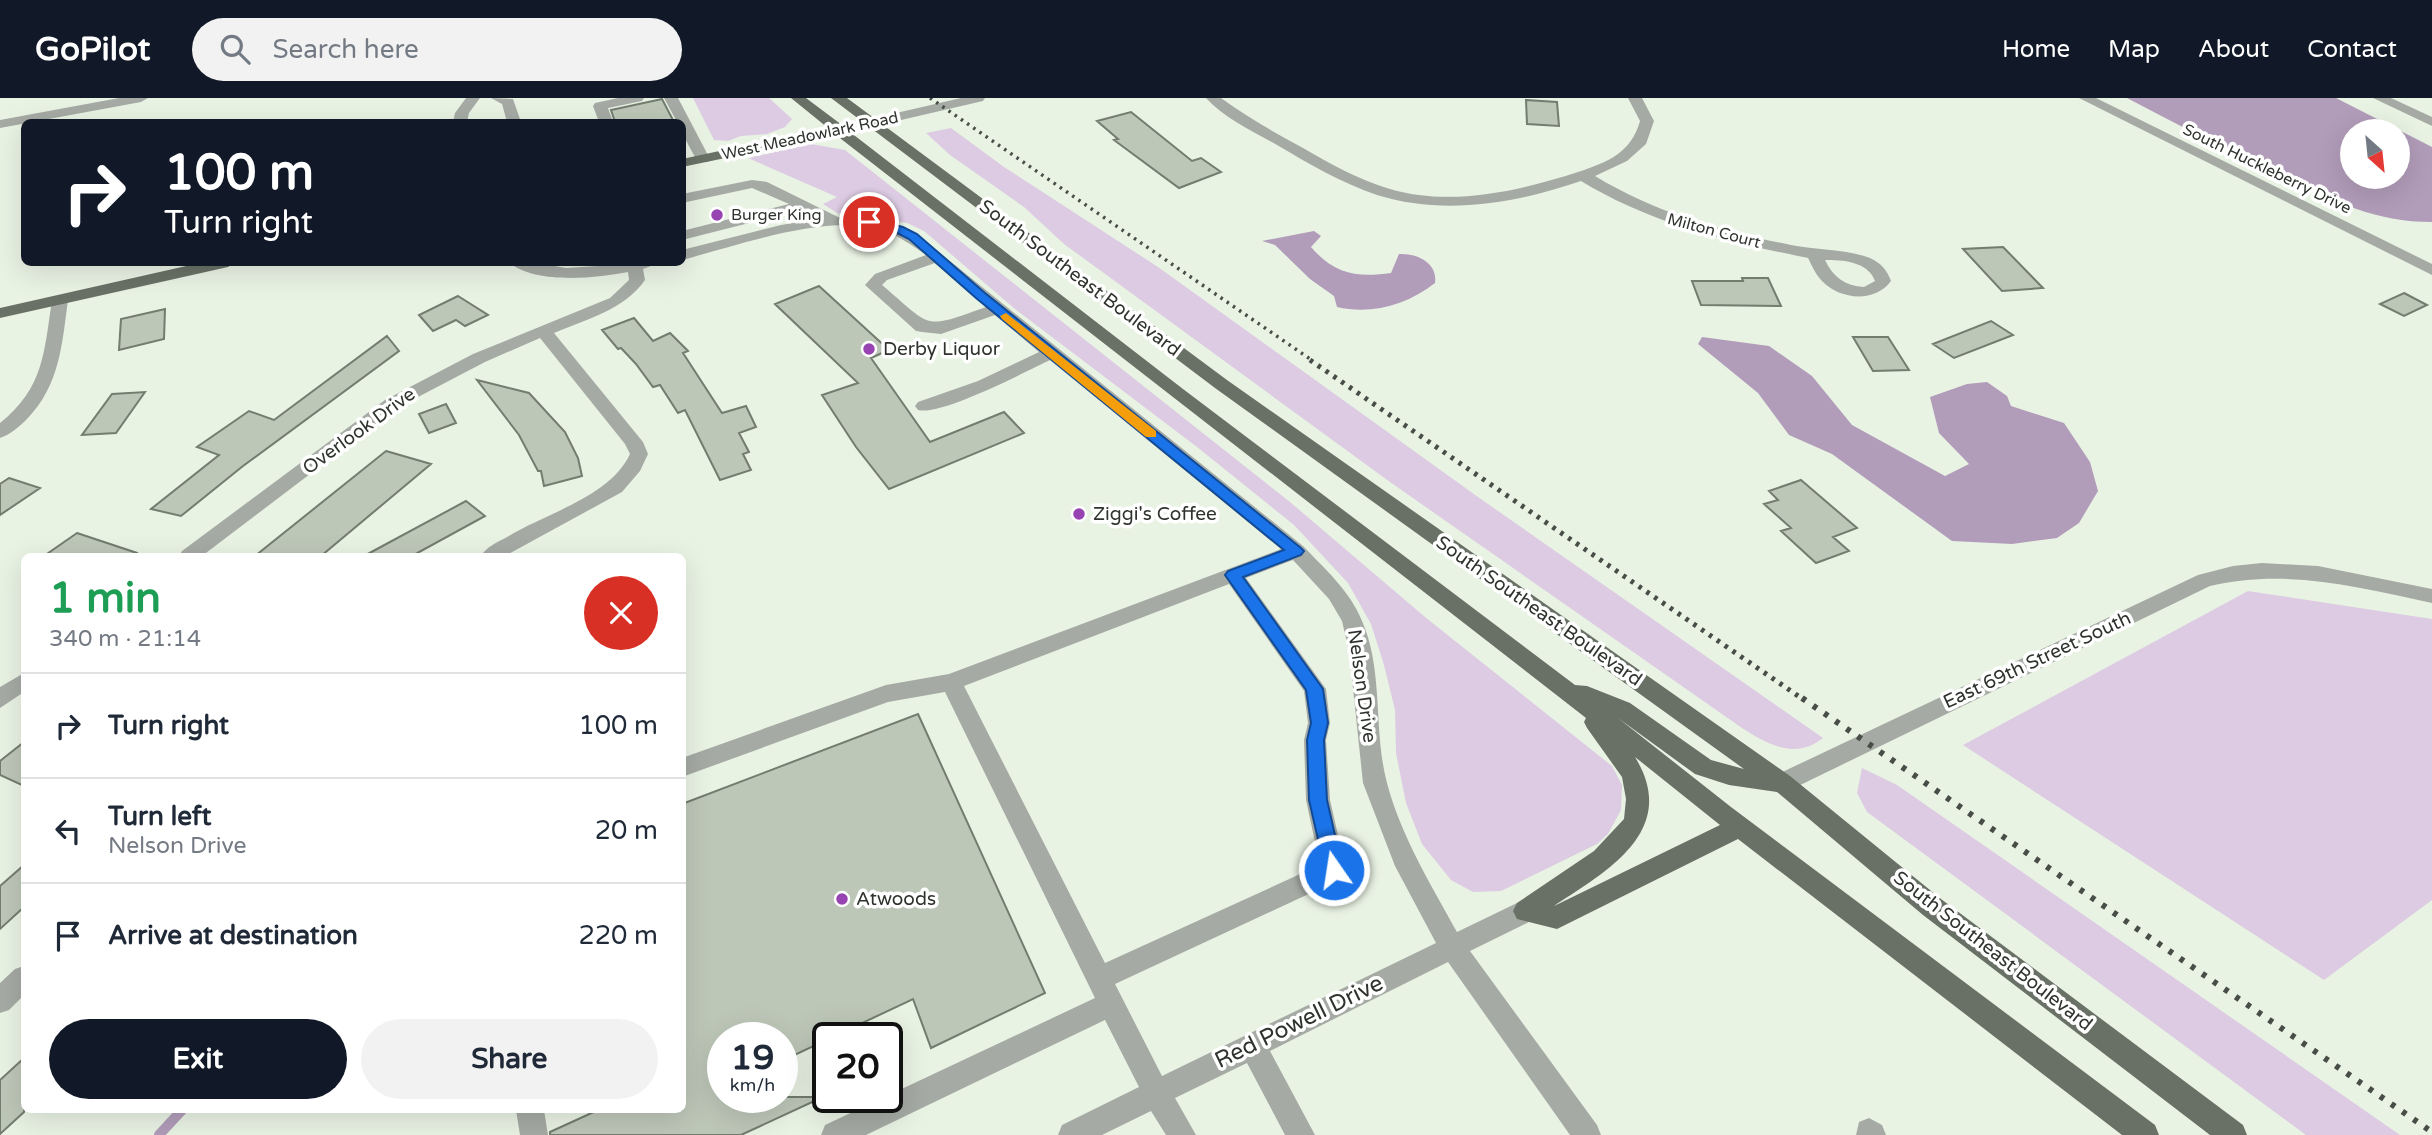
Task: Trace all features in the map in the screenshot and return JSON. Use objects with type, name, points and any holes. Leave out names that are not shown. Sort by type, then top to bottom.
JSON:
[{"type":"main road","name":"South Southeast Boulevard","points":[[798,98],[1558,684],[1739,827],[2145,1135]]},
{"type":"main road","name":"South Southeast Boulevard","points":[[838,98],[1221,384],[1782,783],[1932,907],[2233,1135]]},
{"type":"main road","name":"West Meadowlark Road","points":[[686,162],[871,123]]},
{"type":"main road","points":[[0,313],[210,266]]},
{"type":"main road","points":[[1558,684],[1622,709],[1703,767],[1728,776],[1782,783]]},
{"type":"main road","points":[[1526,911],[1610,851],[1629,834],[1637,821],[1636,785],[1625,763],[1579,701]]},
{"type":"main road","points":[[1526,911],[1557,918],[1739,827]]},
{"type":"street","points":[[27,119],[141,98]]},
{"type":"street","points":[[461,119],[473,98]]},
{"type":"street","points":[[498,98],[508,102],[513,119]]},
{"type":"street","points":[[605,119],[600,106],[637,98]]},
{"type":"street","points":[[671,98],[682,119]]},
{"type":"street","name":"West Meadowlark Road","points":[[871,123],[978,98]]},
{"type":"street","points":[[1213,98],[1262,130],[1352,181],[1395,195],[1436,201],[1480,200],[1582,175],[1624,157],[1644,139],[1648,127],[1645,115],[1635,98]]},
{"type":"street","name":"South Huckleberry Drive","points":[[2086,98],[2432,270]]},
{"type":"street","points":[[2380,98],[2432,122]]},
{"type":"street","points":[[0,124],[21,120]]},
{"type":"street","points":[[686,127],[703,159]]},
{"type":"street","name":"Milton Court","points":[[1582,175],[1634,206],[1676,223],[1697,230],[1814,254]]},
{"type":"street","points":[[686,198],[752,184],[762,185],[837,222]]},
{"type":"street","points":[[686,235],[804,205]]},
{"type":"street","name":"Nelson Drive","points":[[686,255],[805,226],[837,222],[869,222],[899,230],[913,237],[997,309],[1296,551],[1336,594],[1352,621],[1361,662],[1375,783],[1407,866],[1452,947],[1587,1135]]},
{"type":"street","points":[[936,257],[881,277],[873,285],[922,327],[941,329],[997,309]]},
{"type":"street","points":[[528,266],[557,271],[639,266]]},
{"type":"street","name":"Overlook Drive","points":[[193,553],[391,404],[449,372],[605,307],[627,293],[637,281],[635,267]]},
{"type":"street","points":[[0,432],[19,418],[47,380],[60,300]]},
{"type":"street","points":[[496,553],[615,488],[633,467],[639,454],[634,442],[544,332]]},
{"type":"street","points":[[925,406],[984,385],[1051,353]]},
{"type":"street","points":[[686,767],[886,694],[951,682],[1296,551]]},
{"type":"street","name":"East 69th Street South","points":[[1782,783],[2205,580],[2254,569],[2301,571],[2432,596]]},
{"type":"street","points":[[835,1135],[1334,870],[1318,800],[1315,740],[1319,723],[1315,689],[1233,575]]},
{"type":"street","points":[[951,682],[1156,1093],[1182,1135]]},
{"type":"street","points":[[0,699],[21,683]]},
{"type":"street","name":"Red Powell Drive","points":[[1072,1135],[1526,911]]},
{"type":"street","points":[[0,1001],[21,981]]},
{"type":"street","points":[[1252,1045],[1301,1135]]},
{"type":"street","points":[[530,1113],[534,1135]]},
{"type":"shaded area","points":[[693,98],[769,98],[792,119],[785,127],[767,134],[741,136],[728,141],[714,140]]},
{"type":"shaded area","points":[[2127,98],[2336,98],[2377,119],[2340,119],[2340,189],[2410,189],[2410,136],[2432,147],[2432,222],[2389,218],[2351,207],[2238,155]]},
{"type":"shaded area","points":[[951,128],[1004,167],[1158,267],[1478,497],[1823,738],[1813,745],[1792,749],[1782,748],[1752,734],[1390,482],[1064,244],[1024,207],[950,155],[926,133]]},
{"type":"shaded area","points":[[811,144],[845,150],[1290,502],[1425,617],[1612,766],[1622,785],[1621,810],[1608,834],[1597,844],[1501,891],[1473,892],[1451,880],[1422,844],[1406,803],[1396,753],[1395,710],[1384,665],[1371,624],[1348,583],[1294,525],[1197,447],[1015,309],[924,231],[907,223],[837,213],[823,204],[837,197],[748,158]]},
{"type":"shaded area","points":[[1314,231],[1321,236],[1311,247],[1337,268],[1367,275],[1391,273],[1399,254],[1413,255],[1430,265],[1435,283],[1413,297],[1376,309],[1337,307],[1334,296],[1310,279],[1275,245],[1262,241]]},
{"type":"shaded area","points":[[1702,337],[1769,346],[1812,376],[1852,425],[1945,476],[1969,464],[1939,433],[1930,397],[1967,384],[1987,382],[2007,396],[2011,406],[2064,423],[2090,462],[2098,491],[2079,523],[2057,538],[2012,544],[1952,541],[1832,454],[1789,435],[1758,393],[1698,344]]},
{"type":"shaded area","points":[[2248,591],[2432,619],[2432,900],[2324,980],[1963,745]]},
{"type":"shaded area","points":[[1862,768],[1897,785],[2400,1135],[2306,1135],[1867,812],[1857,793]]},
{"type":"building","points":[[662,99],[672,119],[614,119],[611,110]]},
{"type":"building","points":[[1526,100],[1557,102],[1559,126],[1527,124]]},
{"type":"building","points":[[1131,112],[1192,161],[1201,158],[1221,172],[1179,188],[1114,140],[1118,139],[1097,121]]},
{"type":"building","points":[[2003,247],[2043,288],[2002,291],[1963,249]]},
{"type":"building","points":[[1742,278],[1768,278],[1781,306],[1701,305],[1692,281],[1743,281]]},
{"type":"building","points":[[819,286],[889,350],[871,358],[930,442],[1004,412],[1024,433],[889,489],[856,447],[822,395],[858,383],[775,304]]},
{"type":"building","points":[[2404,293],[2427,305],[2404,316],[2380,304]]},
{"type":"building","points":[[458,296],[488,315],[465,326],[456,320],[433,331],[419,315]]},
{"type":"building","points":[[165,309],[164,339],[119,350],[121,319]]},
{"type":"building","points":[[634,318],[653,341],[670,333],[688,351],[683,353],[722,413],[746,406],[756,427],[739,433],[749,452],[743,454],[751,470],[720,480],[685,410],[678,413],[660,385],[653,387],[636,364],[621,348],[618,349],[602,330]]},
{"type":"building","points":[[1991,321],[2013,335],[1954,358],[1933,344]]},
{"type":"building","points":[[387,336],[399,351],[243,466],[181,516],[151,509],[219,455],[197,447],[249,411],[274,420]]},
{"type":"building","points":[[1853,337],[1888,337],[1909,370],[1873,371]]},
{"type":"building","points":[[477,380],[529,393],[565,432],[578,458],[582,476],[544,486],[541,471],[538,471],[519,435]]},
{"type":"building","points":[[145,392],[116,433],[82,435],[112,394]]},
{"type":"building","points":[[446,404],[456,423],[429,433],[419,414]]},
{"type":"building","points":[[386,451],[431,464],[325,553],[259,553]]},
{"type":"building","points":[[9,478],[40,488],[0,515],[0,484]]},
{"type":"building","points":[[1801,480],[1857,528],[1833,537],[1849,551],[1816,563],[1781,531],[1791,528],[1764,504],[1778,500],[1769,491]]},
{"type":"building","points":[[466,501],[485,516],[417,553],[370,553]]},
{"type":"building","points":[[77,533],[137,553],[48,553]]},
{"type":"building","name":"Atwoods","points":[[918,714],[1045,993],[931,1048],[913,999],[864,1022],[812,1022],[812,1047],[798,1053],[798,1022],[707,1022],[707,1113],[788,1113],[741,1135],[550,1135],[550,1132],[591,1113],[686,1113],[686,802]]},
{"type":"building","points":[[21,744],[21,785],[0,775],[0,761]]},
{"type":"building","points":[[21,868],[21,910],[0,929],[0,886]]},
{"type":"building","points":[[21,1061],[23,1113],[0,1134],[0,1080]]},
{"type":"building","name":"Atwoods","points":[[798,1097],[812,1097],[812,1102],[798,1109]]},
{"type":"waterway","points":[[159,1135],[179,1113]]},
{"type":"railway","points":[[930,98],[1313,361]]},
{"type":"railway","points":[[1310,360],[1804,700]]},
{"type":"railway","points":[[1802,698],[2432,1132]]},
{"type":"slow traffic","points":[[1006,316],[1151,434]]},
{"type":"place","name":"Burger King","points":[[717,215]]},
{"type":"place","name":"Derby Liquor","points":[[869,349]]},
{"type":"place","name":"Ziggi's Coffee","points":[[1079,514]]},
{"type":"place","name":"Atwoods","points":[[842,899]]},
{"type":"route","points":[[869,222],[899,230],[925,246],[981,295],[1296,551],[1233,575],[1315,689],[1319,723],[1315,740],[1318,800],[1334,870]]}]
